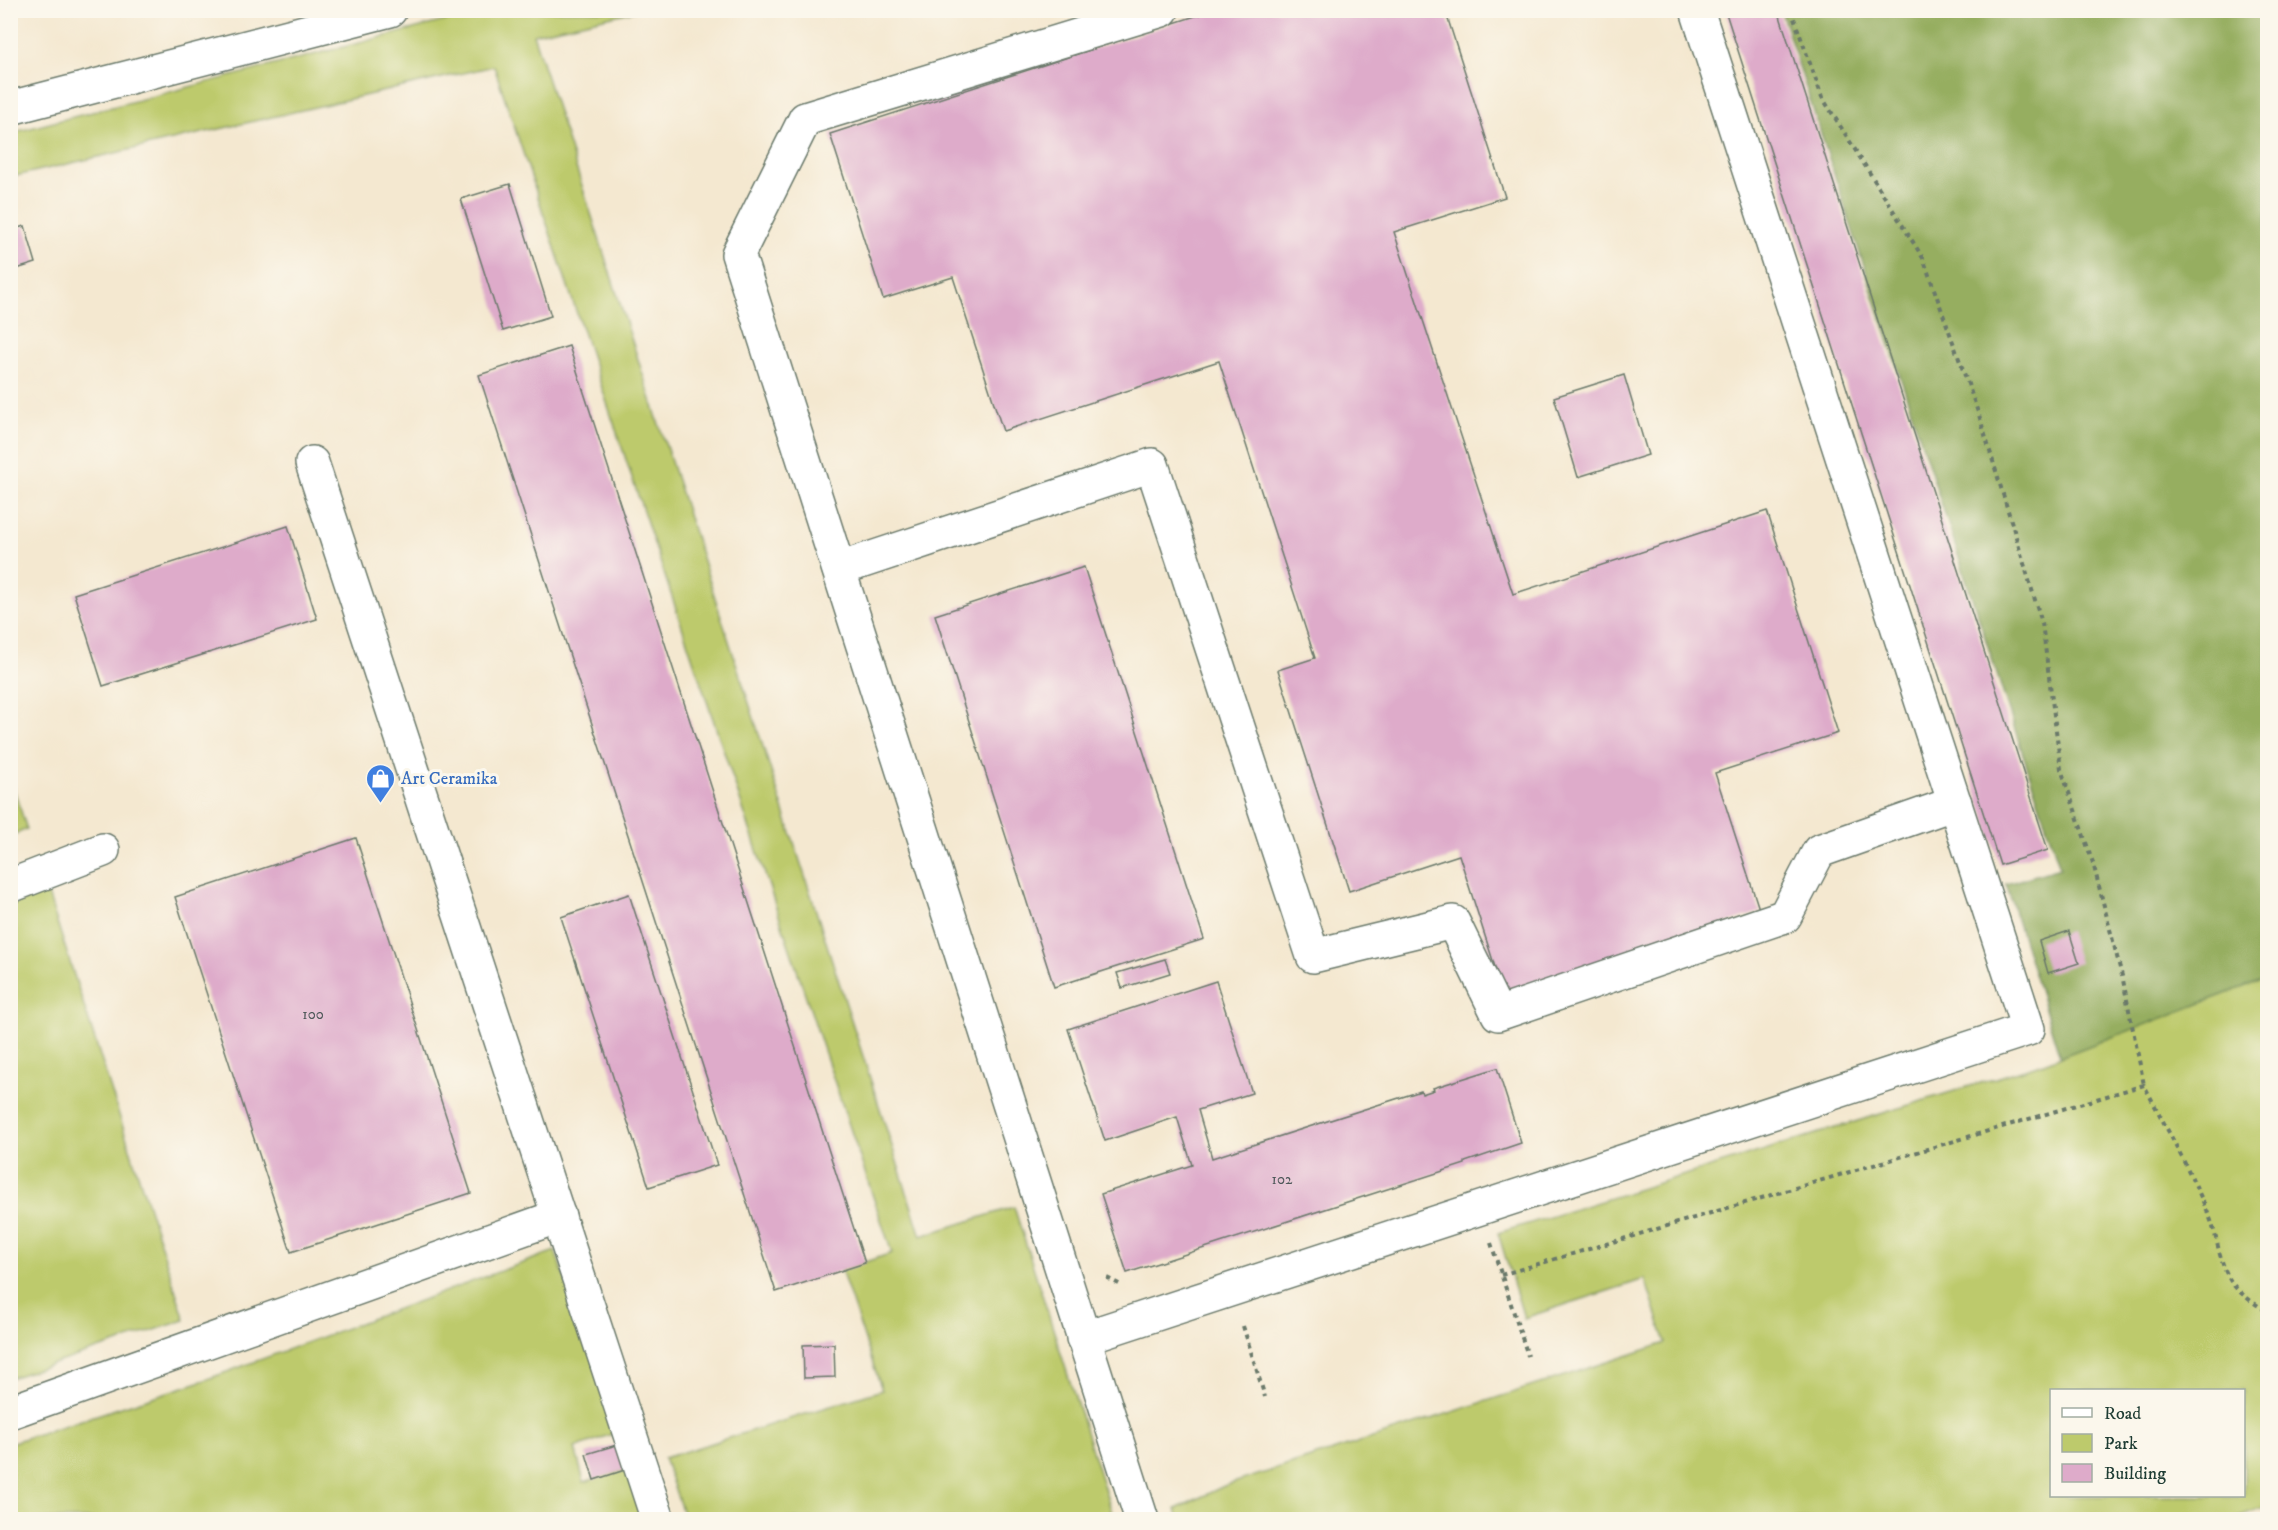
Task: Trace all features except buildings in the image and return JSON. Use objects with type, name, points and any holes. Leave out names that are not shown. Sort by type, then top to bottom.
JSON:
[{"type":"lane","points":[[10,108],[390,10]]},
{"type":"lane","points":[[1142,1520],[738,254],[805,119],[1162,10]]},
{"type":"lane","points":[[1083,1338],[2028,1029],[1697,10]]},
{"type":"lane","points":[[312,463],[658,1520]]},
{"type":"lane","points":[[839,569],[1152,465],[1312,956],[1453,922],[1498,1014],[1785,916],[1819,851],[1955,803]]},
{"type":"lane","points":[[10,886],[103,850]]},
{"type":"lane","points":[[10,1412],[559,1216]]},
{"type":"path","points":[[1791,10],[1822,97],[1923,258],[1979,415],[2042,623],[2061,769],[2096,873],[2123,980],[2144,1085],[2197,1186],[2214,1228],[2224,1269],[2234,1284],[2253,1302],[2268,1312]]},
{"type":"path","points":[[1501,1275],[2144,1085]]},
{"type":"path","points":[[1487,1232],[1528,1356]]},
{"type":"path","points":[[1242,1322],[1264,1397]]},
{"type":"green space","points":[[483,11],[635,11],[533,34],[921,1236],[1014,1207],[1114,1519],[685,1519],[664,1458],[882,1390],[841,1270],[892,1253],[494,66],[11,177],[11,133]]},
{"type":"green space","points":[[1781,11],[2267,11],[2267,978],[2060,1057],[2006,884],[2060,868]]},
{"type":"green space","points":[[10,778],[27,829],[11,836],[10,836]]},
{"type":"green space","points":[[47,891],[185,1320],[11,1378],[11,905]]},
{"type":"green space","points":[[2267,978],[2267,1507],[2232,1520],[1179,1519],[1176,1509],[1224,1486],[1666,1343],[1645,1279],[1524,1318],[1498,1233],[2041,1064]]},
{"type":"green space","points":[[555,1251],[620,1431],[575,1448],[584,1482],[634,1467],[643,1519],[17,1519],[11,1500],[10,1443],[205,1380]]},
{"type":"place","name":"Art Ceramika","points":[[380,804]]}]
